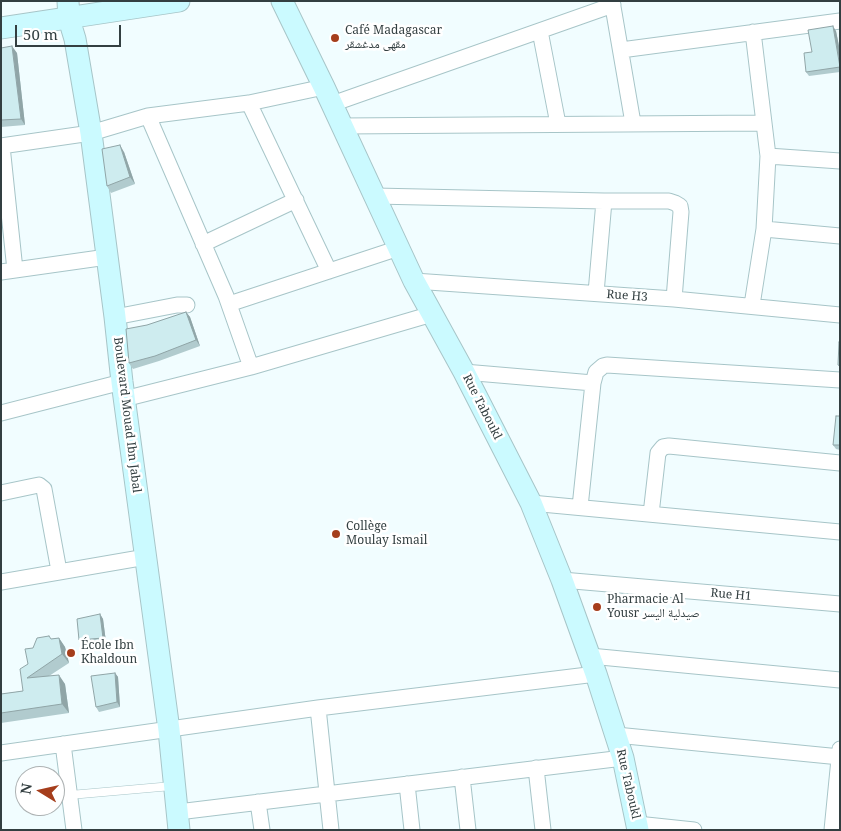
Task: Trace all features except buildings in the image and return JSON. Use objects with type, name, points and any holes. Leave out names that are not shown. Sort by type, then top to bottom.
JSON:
[{"type":"main road","points":[[1,28],[68,10],[179,1]]},
{"type":"main road","name":"Rue Taboukl","points":[[282,1],[328,95],[414,281],[464,372],[530,503],[562,580],[593,665],[623,758],[638,827]]},
{"type":"main road","name":"Boulevard Mouad Ibn Jabal","points":[[68,10],[75,39],[91,133],[179,821]]},
{"type":"street","points":[[107,257],[8,271],[2,146],[91,133],[148,116],[328,95],[540,31],[613,3],[633,123]]},
{"type":"street","points":[[621,50],[840,21]]},
{"type":"street","points":[[540,31],[558,124]]},
{"type":"street","points":[[752,305],[764,229],[768,156],[753,32]]},
{"type":"street","points":[[249,103],[329,271]]},
{"type":"street","points":[[148,116],[228,304],[251,367]]},
{"type":"street","points":[[342,126],[764,123]]},
{"type":"street","points":[[768,156],[840,161]]},
{"type":"street","points":[[375,196],[669,201],[680,206],[681,212],[674,299]]},
{"type":"street","points":[[203,244],[296,200]]},
{"type":"street","points":[[596,293],[604,201]]},
{"type":"street","points":[[764,229],[840,236]]},
{"type":"street","points":[[228,304],[399,248]]},
{"type":"street","name":"Rue H3","points":[[414,281],[752,305],[840,315]]},
{"type":"street","points":[[115,317],[177,305],[187,305]]},
{"type":"street","points":[[1,413],[251,367],[432,314]]},
{"type":"street","points":[[580,507],[593,383],[599,368],[607,365],[840,380]]},
{"type":"street","points":[[464,372],[593,383]]},
{"type":"street","points":[[651,514],[658,452],[663,447],[669,446],[840,463]]},
{"type":"street","points":[[1,493],[39,485],[44,489],[59,571]]},
{"type":"street","points":[[530,503],[840,532]]},
{"type":"street","points":[[1,582],[146,557]]},
{"type":"street","name":"Rue H1","points":[[562,580],[840,604]]},
{"type":"street","points":[[1,753],[318,708],[593,665],[840,680]]},
{"type":"street","points":[[318,708],[331,830]]},
{"type":"street","points":[[616,735],[839,754],[832,830]]},
{"type":"street","points":[[63,744],[74,830]]},
{"type":"street","points":[[179,821],[258,802],[623,758]]},
{"type":"street","points":[[536,768],[543,830]]},
{"type":"street","points":[[462,777],[468,830]]},
{"type":"street","points":[[407,784],[412,830]]},
{"type":"street","points":[[258,802],[262,830]]},
{"type":"street","points":[[638,827],[694,830]]},
{"type":"lane","points":[[70,795],[175,786]]},
{"type":"place","name":"Café Madagascar مقهى مدغشقر","points":[[335,38]]},
{"type":"place","name":"Collège Moulay Ismail","points":[[336,534]]},
{"type":"place","name":"Pharmacie Al Yousr صيدلية اليسر","points":[[597,607]]},
{"type":"place","name":"École Ibn Khaldoun","points":[[71,653]]}]
